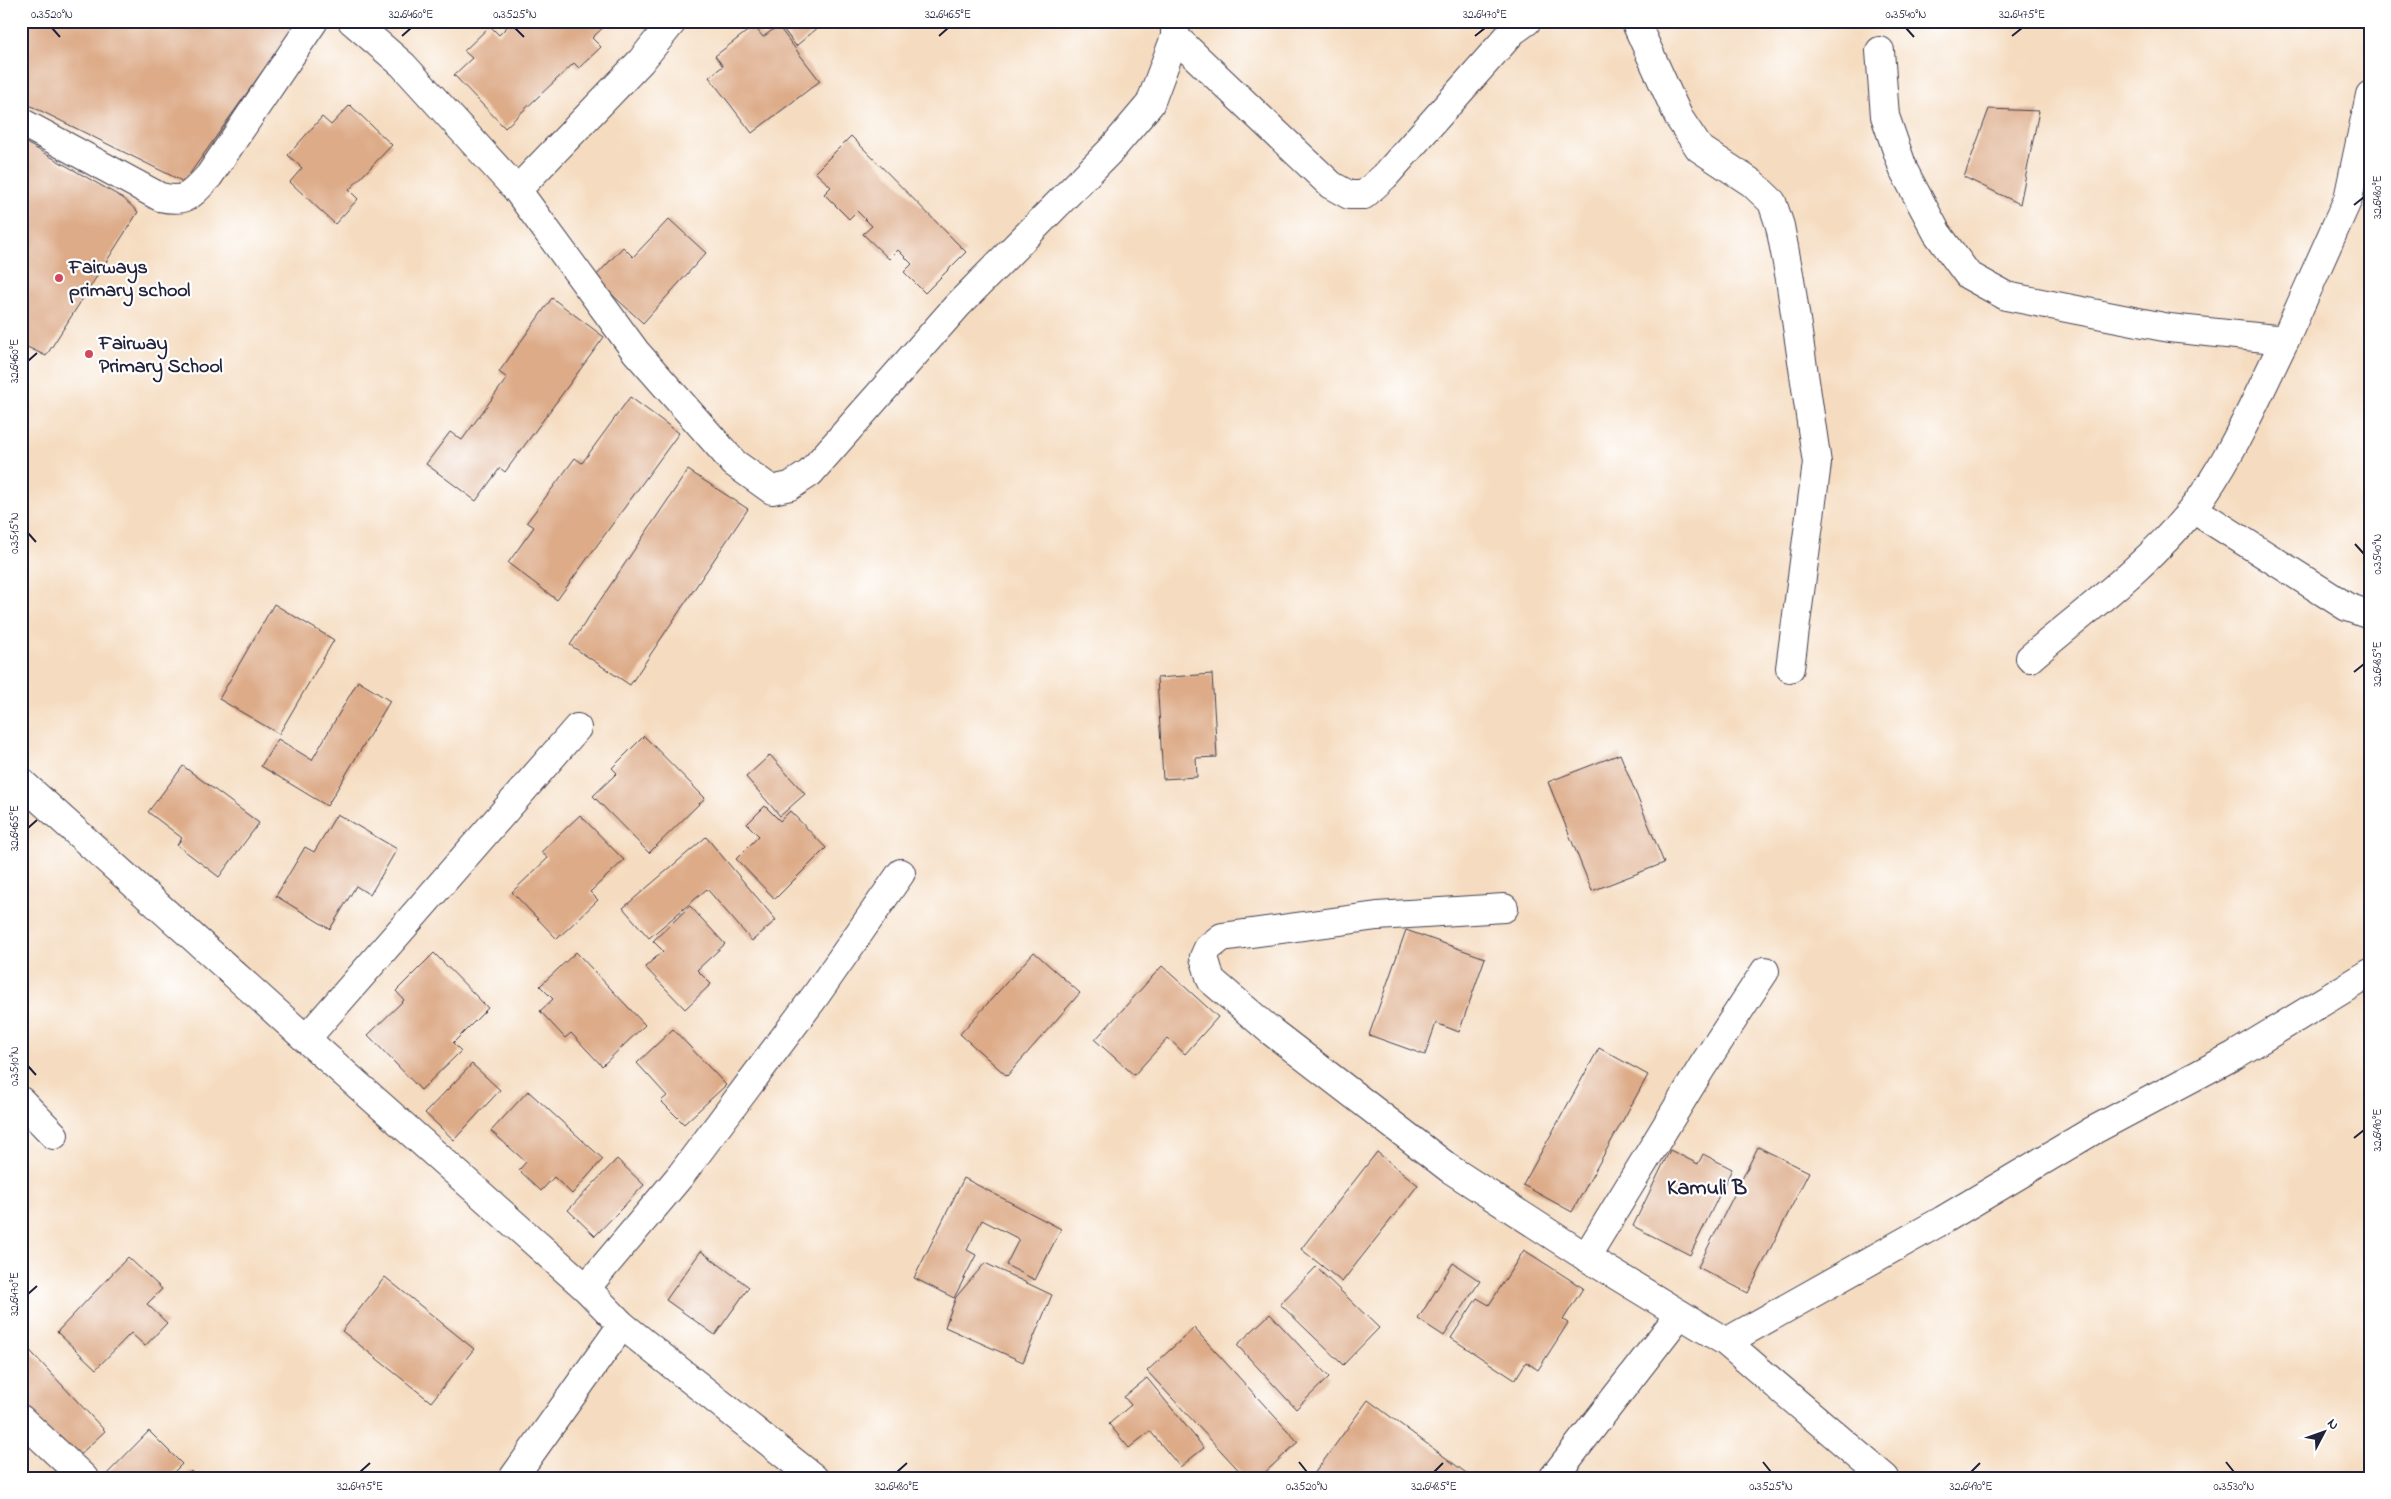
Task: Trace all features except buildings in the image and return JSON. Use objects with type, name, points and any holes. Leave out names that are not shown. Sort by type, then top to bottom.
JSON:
[{"type":"street","points":[[21,122],[160,196],[176,200],[192,194],[209,176],[314,21]]},
{"type":"street","points":[[352,21],[402,65],[517,190],[636,352],[734,463],[772,490],[790,486],[810,473],[957,306],[1111,150],[1150,104],[1175,29],[1331,185],[1349,195],[1364,195],[1398,162],[1513,31],[1527,21]]},
{"type":"street","points":[[517,190],[641,61],[673,21]]},
{"type":"street","points":[[1635,21],[1680,118],[1699,148],[1752,183],[1772,202],[1780,226],[1790,279],[1817,463],[1790,668]]},
{"type":"street","points":[[1880,51],[1885,116],[1904,171],[1937,233],[1968,275],[2006,296],[2169,328],[2285,340]]},
{"type":"street","points":[[2030,658],[2146,559],[2193,509],[2232,447],[2285,340],[2348,199],[2370,95]]},
{"type":"street","points":[[2193,509],[2347,607],[2370,615]]},
{"type":"street","points":[[306,1039],[577,728]]},
{"type":"street","points":[[21,782],[586,1288],[622,1325],[814,1478]]},
{"type":"street","points":[[586,1288],[681,1175],[816,995],[901,874]]},
{"type":"street","points":[[1504,908],[1377,916],[1222,937],[1208,948],[1204,957],[1205,966],[1211,980],[1272,1032],[1450,1170],[1586,1257],[1726,1342],[1885,1478]]},
{"type":"street","points":[[1586,1257],[1702,1067],[1766,971]]},
{"type":"street","points":[[1726,1342],[1943,1220],[2094,1130],[2235,1055],[2370,973]]},
{"type":"street","points":[[21,1101],[54,1135]]},
{"type":"street","points":[[1553,1478],[1680,1314]]},
{"type":"street","points":[[513,1478],[622,1325]]},
{"type":"street","points":[[21,1419],[84,1478]]},
{"type":"place","name":"Fairways primary school","points":[[59,278]]},
{"type":"place","name":"Fairway Primary School","points":[[89,354]]},
{"type":"district","name":"Kamuli B","points":[[1707,1186]]}]
